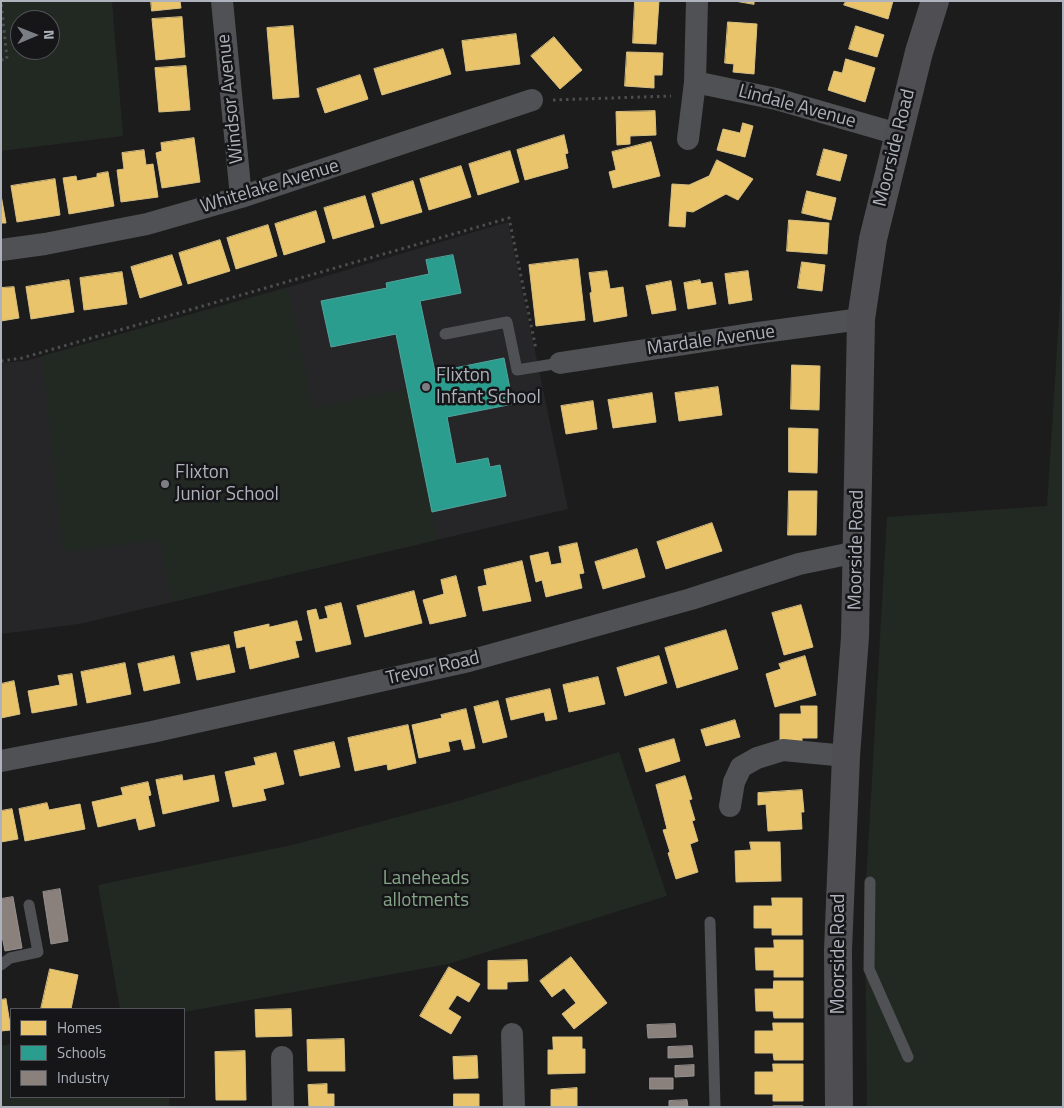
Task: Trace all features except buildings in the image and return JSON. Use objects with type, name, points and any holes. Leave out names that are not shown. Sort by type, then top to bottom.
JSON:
[{"type":"street","name":"Windsor Avenue","points":[[222,1],[241,197]]},
{"type":"street","points":[[688,139],[694,88],[697,1]]},
{"type":"street","name":"Moorside Road","points":[[839,1107],[838,950],[846,756],[855,637],[861,319],[872,240],[919,52],[936,1]]},
{"type":"street","name":"Lindale Avenue","points":[[694,88],[776,99],[898,134]]},
{"type":"street","name":"Whitelake Avenue","points":[[1,250],[45,244],[148,224],[241,197],[532,100]]},
{"type":"street","name":"Mardale Avenue","points":[[551,365],[861,319]]},
{"type":"street","name":"Trevor Road","points":[[1,761],[152,732],[469,661],[691,599],[799,564],[858,552]]},
{"type":"street","points":[[730,806],[734,782],[741,767],[757,758],[783,750],[846,756]]},
{"type":"street","points":[[512,1034],[514,1107]]},
{"type":"street","points":[[282,1057],[283,1107]]},
{"type":"lane","points":[[446,334],[507,322],[517,370],[551,365]]},
{"type":"lane","points":[[870,882],[869,969],[908,1057]]},
{"type":"lane","points":[[1,965],[10,958],[38,952],[29,905]]},
{"type":"lane","points":[[710,922],[715,1107]]},
{"type":"path","points":[[1,1],[7,59],[1,60]]},
{"type":"path","points":[[532,100],[694,88]]},
{"type":"path","points":[[1,361],[22,358],[509,218],[536,348],[551,365]]},
{"type":"shaded area","points":[[508,222],[568,509],[79,624],[1,634],[1,363],[25,361],[205,312]]},
{"type":"green space","points":[[1,1],[112,1],[123,136],[1,151]]},
{"type":"green space","points":[[1063,254],[1063,1107],[867,1107],[865,901],[887,517],[1047,506]]},
{"type":"green space","name":"Flixton Junior School","points":[[288,287],[313,408],[407,388],[437,540],[172,602],[160,540],[63,552],[42,356]]},
{"type":"green space","name":"Laneheads allotments","points":[[619,752],[667,896],[448,964],[185,1012],[185,1008],[120,1008],[98,885],[292,845],[458,801]]},
{"type":"green space","points":[[10,1044],[10,1098],[169,1098],[170,1107],[1,1107],[1,1046]]},
{"type":"place","name":"Flixton Infant School","points":[[426,387]]},
{"type":"place","name":"Flixton Junior School","points":[[165,484]]}]
